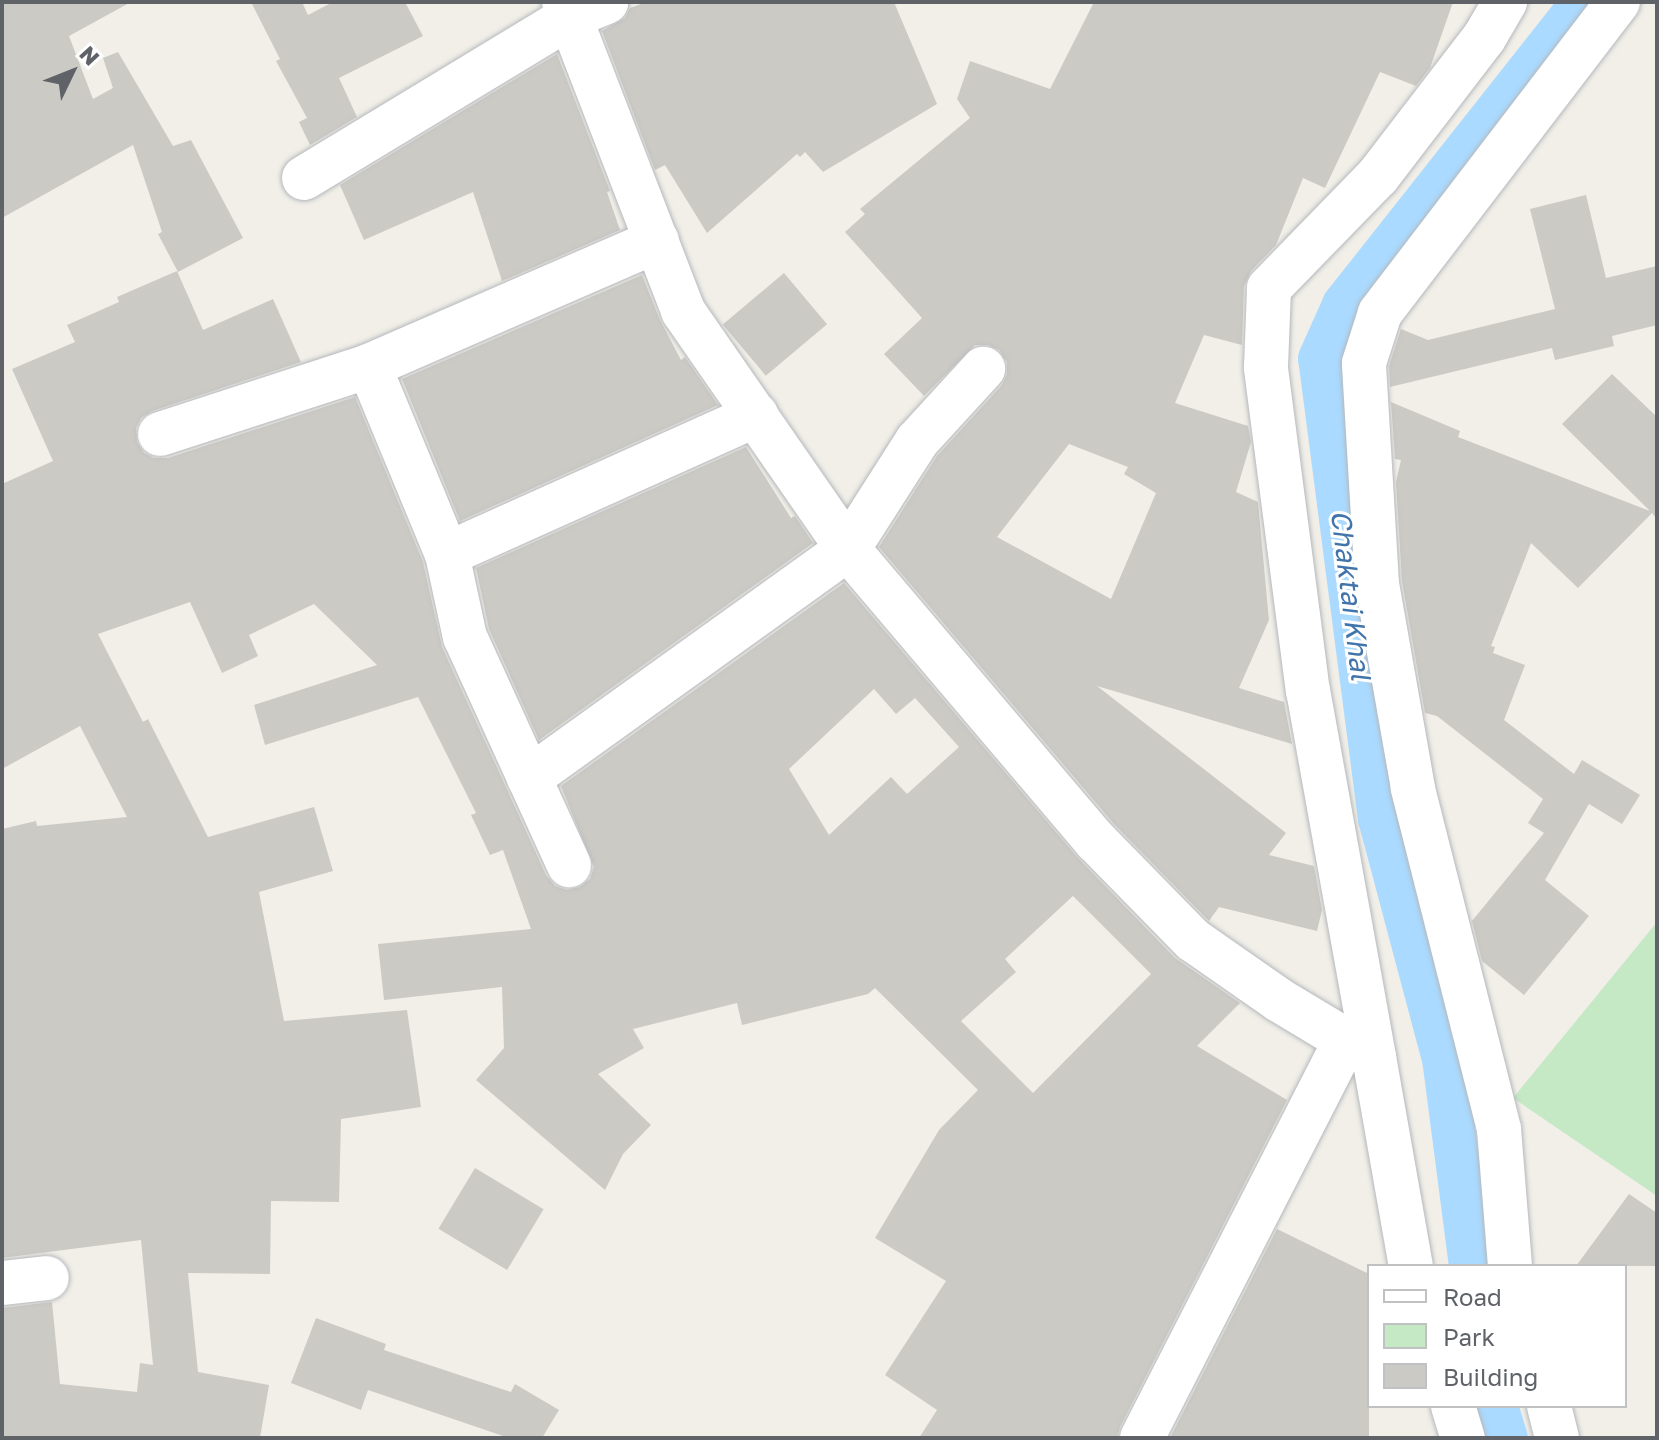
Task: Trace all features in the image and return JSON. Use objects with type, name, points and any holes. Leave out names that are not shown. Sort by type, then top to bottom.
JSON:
[{"type":"street","points":[[1411,1264],[1360,1048],[1308,692],[1266,367],[1269,288],[1378,176],[1484,38],[1505,2]]},
{"type":"street","points":[[1510,1264],[1499,1129],[1410,773],[1377,584],[1364,363],[1380,313],[1618,2]]},
{"type":"street","points":[[304,178],[581,7],[683,311],[848,549],[1096,841],[1193,940],[1279,1000],[1360,1048]]},
{"type":"street","points":[[160,434],[369,366],[657,241]]},
{"type":"street","points":[[369,366],[447,554],[465,637],[569,865]]},
{"type":"street","points":[[529,778],[848,549],[917,441],[983,369]]},
{"type":"street","points":[[447,554],[756,415]]},
{"type":"street","points":[[1142,1438],[1360,1048]]},
{"type":"street","points":[[2,1283],[47,1278]]},
{"type":"street","points":[[1454,1408],[1463,1438]]},
{"type":"street","points":[[1550,1408],[1557,1438]]},
{"type":"green space","points":[[1657,922],[1657,1196],[1513,1098]]},
{"type":"building","points":[[2,2],[131,2],[69,36],[93,99],[113,88],[103,58],[118,52],[173,146],[191,140],[243,238],[178,272],[158,234],[162,232],[133,145],[2,218]]},
{"type":"building","points":[[251,2],[302,2],[308,15],[333,2],[405,2],[423,36],[339,78],[357,117],[310,145],[299,122],[307,118],[276,61],[280,59]]},
{"type":"building","points":[[646,2],[894,2],[937,104],[823,172],[805,152],[800,157],[797,154],[707,233],[665,165],[655,170],[602,31],[625,18],[630,8]]},
{"type":"building","points":[[1094,2],[1453,2],[1430,68],[1416,86],[1380,72],[1325,188],[1303,178],[1276,245],[1251,271],[1244,286],[1242,345],[1204,335],[1175,403],[1248,426],[1251,442],[1236,492],[1258,502],[1269,620],[1239,688],[1284,702],[1292,744],[1097,686],[1286,833],[1269,855],[1314,866],[1322,910],[1317,931],[1219,907],[1209,921],[1114,824],[879,547],[937,456],[1002,385],[1007,374],[1007,362],[999,350],[988,345],[975,345],[924,396],[884,354],[922,318],[845,232],[865,214],[860,209],[970,118],[957,99],[970,61],[1050,89]],"holes":[[[1069,444],[1128,467],[1124,474],[1156,493],[1111,599],[997,537]]]},
{"type":"building","points":[[557,54],[610,191],[607,192],[620,230],[502,281],[473,192],[364,240],[340,185]]},
{"type":"building","points":[[1586,195],[1606,278],[1657,266],[1657,325],[1612,336],[1614,346],[1555,360],[1552,348],[1390,387],[1389,366],[1401,329],[1428,340],[1555,309],[1530,209]]},
{"type":"building","points":[[177,271],[203,330],[273,299],[301,362],[152,411],[141,418],[136,428],[137,442],[144,453],[154,458],[168,458],[355,397],[423,562],[442,647],[546,875],[555,886],[567,890],[580,887],[590,879],[594,867],[561,786],[844,583],[1078,858],[1175,958],[1240,1003],[1197,1046],[1287,1100],[1117,1438],[919,1438],[937,1410],[885,1375],[946,1281],[875,1238],[939,1130],[978,1090],[875,988],[868,994],[742,1025],[737,1003],[633,1029],[644,1048],[598,1074],[651,1125],[623,1154],[605,1190],[476,1080],[504,1048],[502,987],[384,1000],[378,944],[531,929],[503,850],[490,855],[471,815],[476,813],[418,697],[265,745],[254,705],[377,665],[314,604],[249,635],[258,656],[222,673],[190,602],[98,634],[143,722],[148,719],[208,837],[314,807],[333,871],[259,892],[284,1021],[407,1010],[421,1107],[341,1119],[339,1202],[271,1201],[270,1274],[188,1273],[198,1372],[269,1385],[260,1438],[4,1438],[2,1308],[52,1302],[60,1384],[137,1392],[140,1363],[153,1365],[141,1240],[2,1258],[2,829],[36,821],[37,826],[127,817],[80,726],[2,769],[2,484],[53,461],[12,369],[75,342],[67,325],[119,302],[117,297]],"holes":[[[874,689],[896,714],[915,698],[959,747],[907,794],[891,777],[829,835],[789,769]],[[1073,896],[1151,974],[1033,1093],[961,1021],[1016,972],[1005,959]]]},
{"type":"building","points":[[784,273],[827,324],[766,376],[723,324]]},
{"type":"building","points":[[642,275],[660,320],[681,360],[685,357],[718,405],[460,521],[402,379]]},
{"type":"building","points":[[1612,374],[1657,417],[1657,519],[1652,513],[1578,588],[1531,543],[1491,646],[1495,647],[1493,653],[1525,665],[1504,720],[1574,774],[1582,760],[1640,795],[1622,824],[1589,804],[1545,880],[1589,916],[1524,995],[1482,961],[1472,921],[1544,833],[1528,823],[1543,799],[1437,716],[1425,713],[1402,581],[1396,482],[1401,460],[1395,459],[1391,402],[1460,431],[1458,437],[1650,511],[1562,424]]},
{"type":"building","points":[[746,447],[791,518],[795,516],[813,543],[539,740],[489,629],[476,568]]},
{"type":"building","points":[[475,1168],[544,1209],[507,1270],[438,1229]]},
{"type":"building","points":[[1629,1194],[1657,1213],[1657,1266],[1577,1264]]},
{"type":"building","points":[[1277,1229],[1367,1273],[1369,1438],[1170,1438]]},
{"type":"building","points":[[316,1318],[386,1344],[384,1350],[511,1392],[515,1384],[559,1410],[542,1438],[509,1438],[368,1390],[361,1410],[291,1383]]},
{"type":"waterway","name":"Chaktai Khal","points":[[1471,1264],[1444,1059],[1380,819],[1320,359],[1344,305],[1583,2]]},
{"type":"waterway","name":"Chaktai Khal","points":[[1497,1408],[1506,1438]]}]
